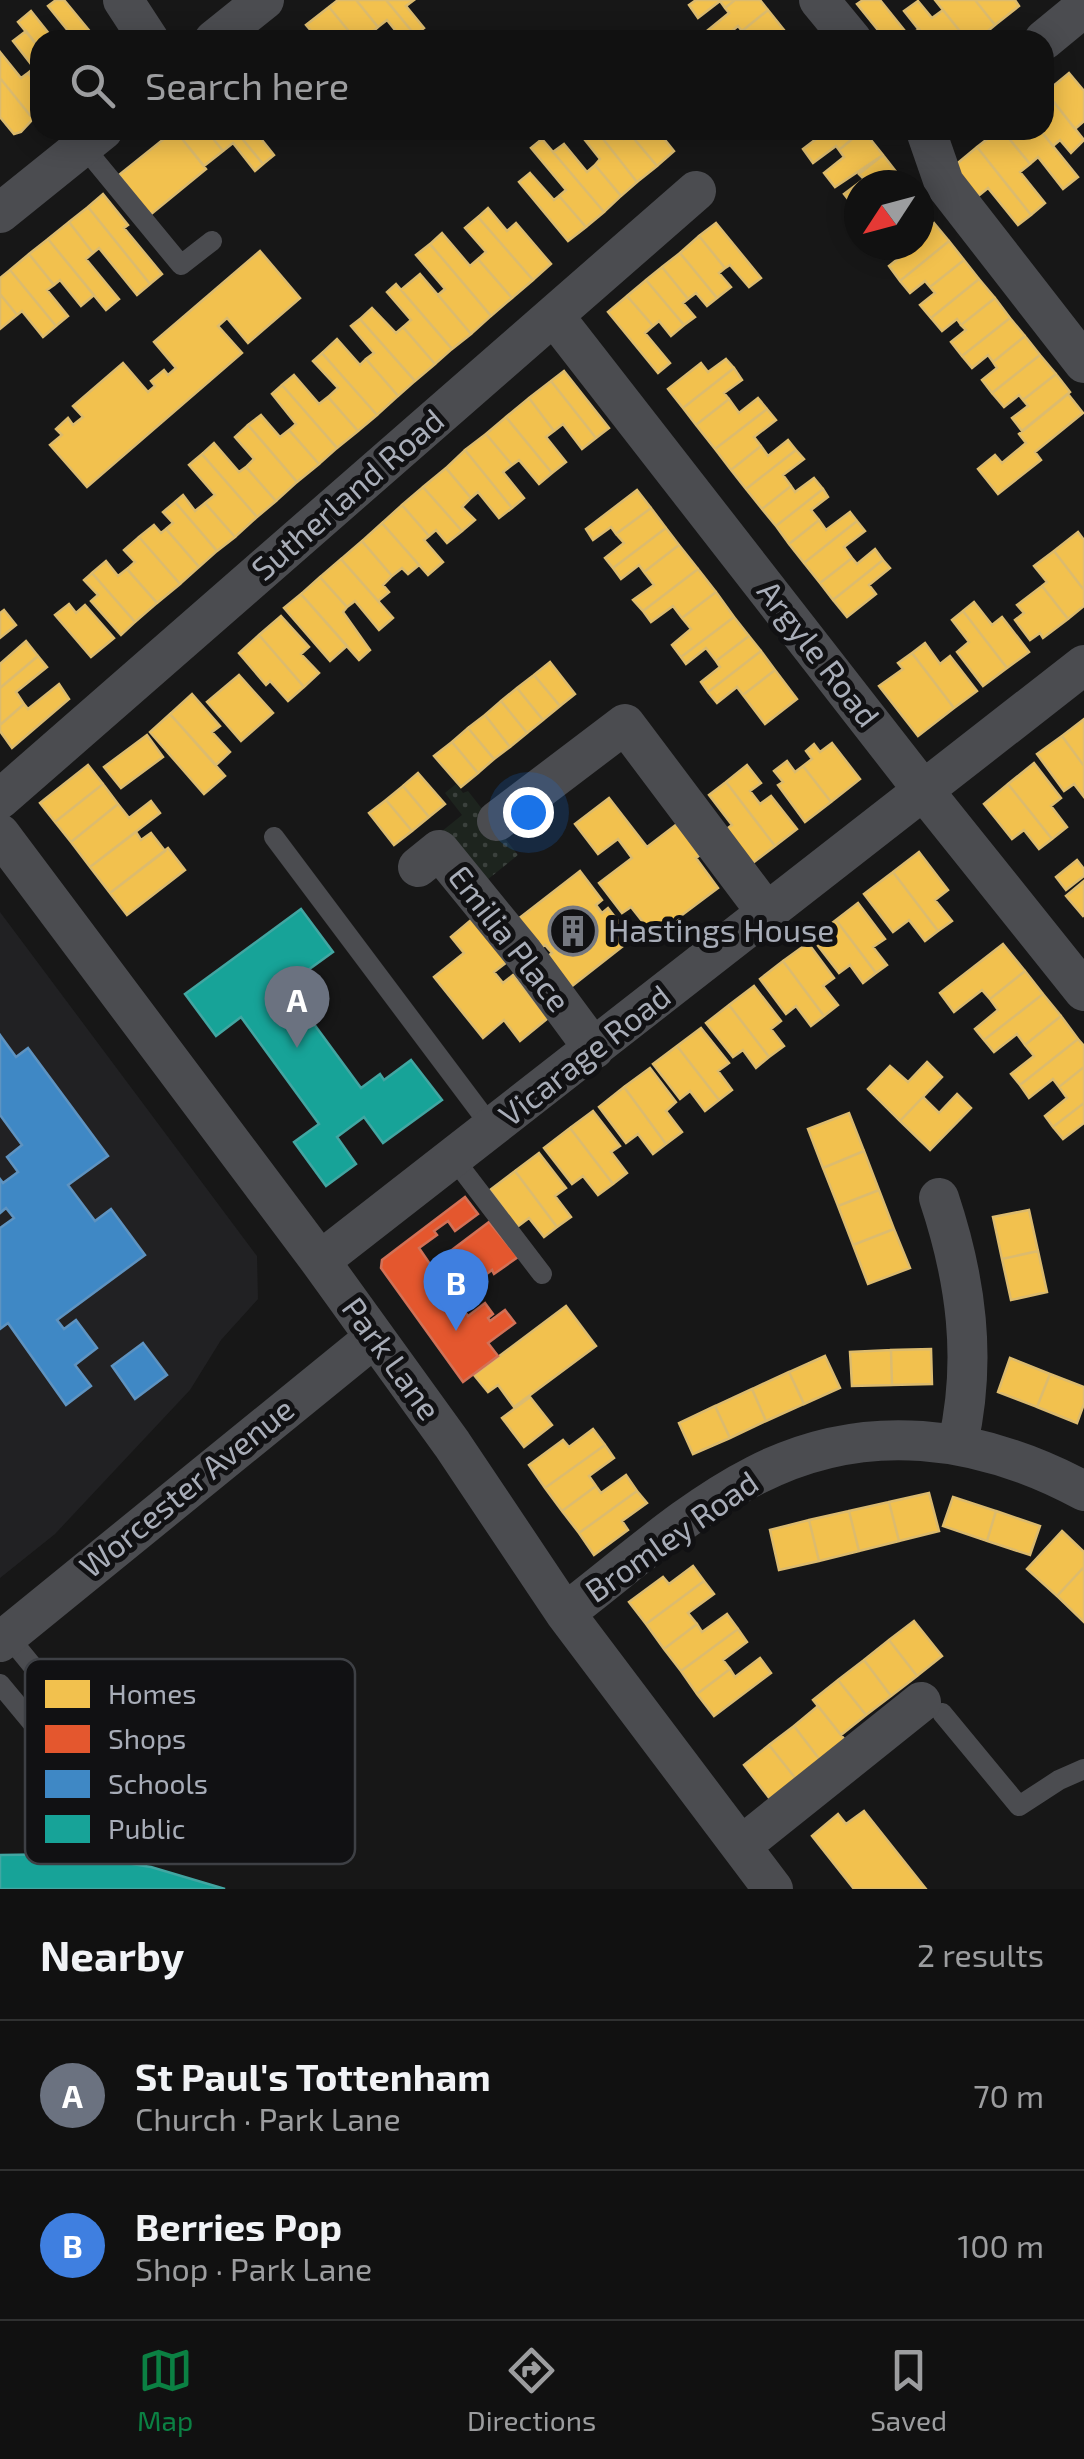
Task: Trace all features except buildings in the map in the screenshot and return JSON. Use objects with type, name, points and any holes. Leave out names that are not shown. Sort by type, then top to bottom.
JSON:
[{"type":"street","points":[[123,0],[142,30]]},
{"type":"street","points":[[226,30],[264,0]]},
{"type":"street","points":[[820,0],[844,30]]},
{"type":"street","points":[[1054,32],[1084,7]]},
{"type":"street","points":[[0,213],[91,140]]},
{"type":"street","points":[[931,140],[944,183],[1084,363]]},
{"type":"street","name":"Sutherland Road","points":[[0,799],[696,191]]},
{"type":"street","name":"Argyle Road","points":[[554,316],[1084,991]]},
{"type":"street","name":"Vicarage Road","points":[[320,1262],[1084,665]]},
{"type":"street","points":[[497,821],[625,724],[767,913]]},
{"type":"street","name":"Park Lane","points":[[0,834],[375,1336],[566,1613],[773,1889]]},
{"type":"street","name":"Emilia Place","points":[[418,866],[439,850],[594,1049]]},
{"type":"street","points":[[939,1198],[958,1266],[966,1334],[969,1387],[958,1443]]},
{"type":"street","name":"Worcester Avenue","points":[[4,1639],[375,1336]]},
{"type":"street","name":"Bromley Road","points":[[566,1613],[683,1522],[759,1473],[846,1444],[880,1440],[958,1443],[1007,1456],[1084,1491]]},
{"type":"street","points":[[741,1846],[932,1708]]},
{"type":"lane","points":[[94,140],[181,265],[212,241]]},
{"type":"lane","points":[[274,838],[493,1129]]},
{"type":"lane","points":[[454,1159],[542,1274]]},
{"type":"lane","points":[[4,1639],[25,1663]]},
{"type":"lane","points":[[0,1684],[25,1714]]},
{"type":"lane","points":[[932,1708],[1019,1806],[1084,1769]]},
{"type":"shaded area","points":[[456,784],[463,793],[468,791],[518,855],[482,884],[441,832],[462,815],[445,793]]},
{"type":"shaded area","points":[[0,912],[257,1256],[258,1299],[221,1340],[190,1390],[55,1534],[0,1578]]},
{"type":"place","name":"Hastings House","points":[[573,931]]},
{"type":"place","name":"St Paul's Tottenham","points":[[297,1048]]},
{"type":"place","name":"Berries Pop","points":[[456,1331]]}]
